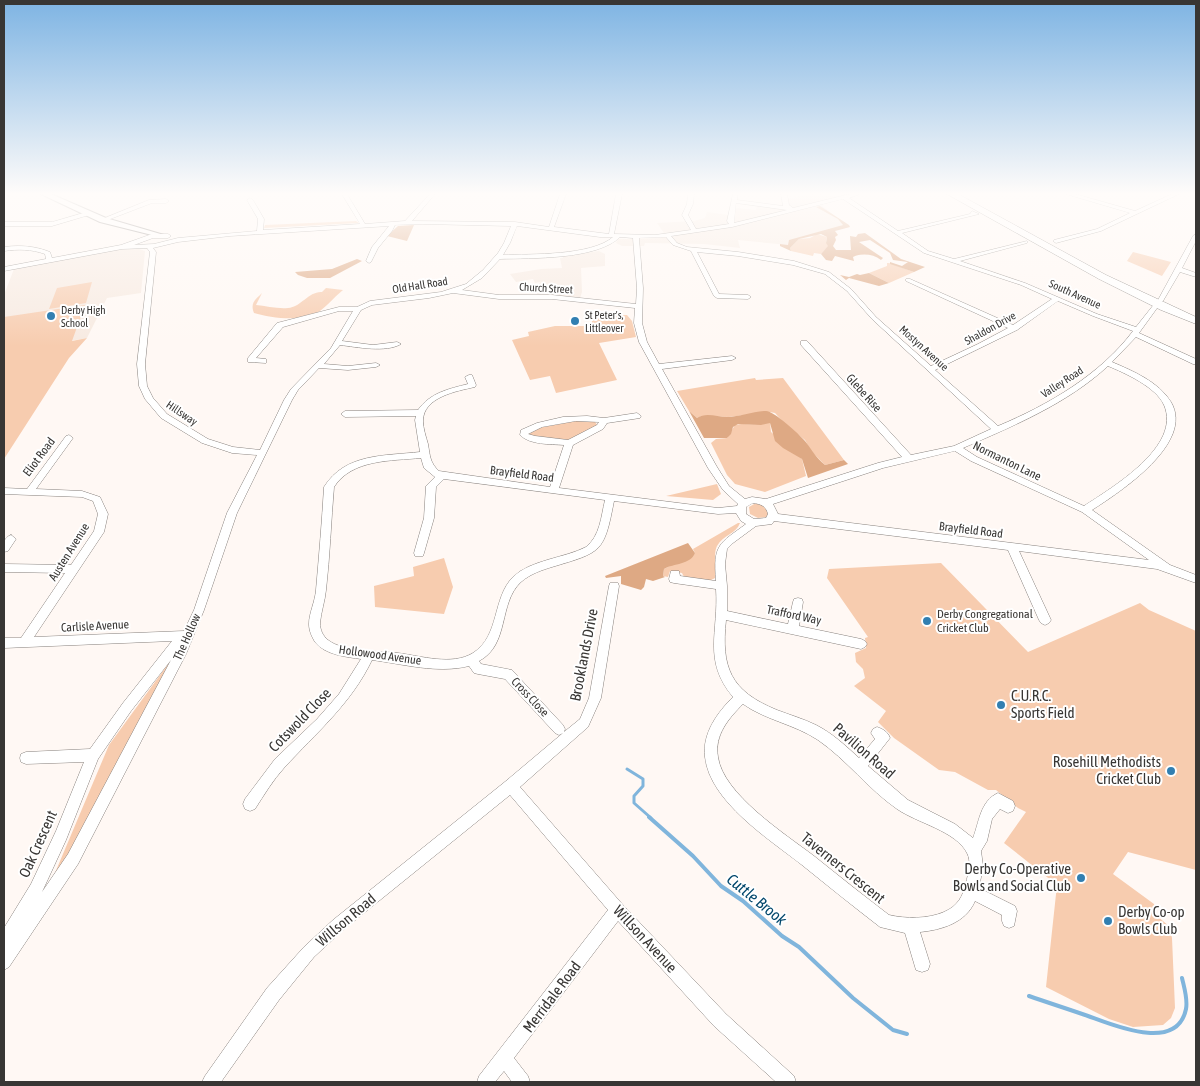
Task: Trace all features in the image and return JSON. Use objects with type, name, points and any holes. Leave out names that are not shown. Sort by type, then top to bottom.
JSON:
[{"type":"highway","points":[[1039,245],[1159,302],[1196,315]]},
{"type":"highway","points":[[1050,245],[1196,321]]},
{"type":"street","points":[[4,269],[122,246],[147,245]]},
{"type":"street","name":"Hillsway","points":[[147,245],[141,364],[143,386],[149,399],[164,416],[205,441],[232,450],[263,453]]},
{"type":"street","points":[[369,261],[376,245]]},
{"type":"street","name":"Old Hall Road","points":[[263,361],[250,360],[280,325],[339,309],[358,309],[376,302],[451,291],[470,283],[497,257],[506,245]]},
{"type":"street","points":[[497,257],[588,251],[607,245]]},
{"type":"street","points":[[636,245],[640,306],[638,324],[641,335],[657,367],[713,468],[726,488],[742,506],[743,517],[753,523],[766,522],[773,517],[772,510],[766,503],[752,500],[742,506]]},
{"type":"street","points":[[678,245],[693,250],[717,296],[748,297]]},
{"type":"street","name":"South Avenue","points":[[914,245],[922,250],[1023,284],[1057,298],[1136,332],[1196,362]]},
{"type":"street","points":[[953,261],[1015,245]]},
{"type":"street","points":[[4,249],[26,247],[38,249],[48,252],[49,260]]},
{"type":"street","name":"Valley Road","points":[[956,448],[997,430],[1062,396],[1108,363],[1136,332],[1159,302],[1178,268],[1193,249]]},
{"type":"street","name":"Mostyn Avenue","points":[[693,250],[738,254],[805,266],[824,272],[838,280],[874,318],[997,430]]},
{"type":"street","points":[[1178,268],[1196,274]]},
{"type":"street","points":[[908,280],[1014,328]]},
{"type":"street","points":[[470,283],[472,294]]},
{"type":"street","name":"Church Street","points":[[451,291],[499,297],[552,298],[640,306]]},
{"type":"street","name":"Shaldon Drive","points":[[930,369],[980,348],[1014,328],[1057,298]]},
{"type":"street","name":"The Hollow","points":[[4,962],[73,860],[199,610],[232,513],[295,389],[319,366],[338,343],[358,309]]},
{"type":"street","points":[[338,343],[373,347],[397,344]]},
{"type":"street","name":"Glebe Rise","points":[[804,343],[908,458]]},
{"type":"street","points":[[369,355],[373,347]]},
{"type":"street","points":[[657,367],[732,358]]},
{"type":"street","points":[[1085,510],[1129,480],[1151,459],[1169,434],[1173,424],[1171,412],[1164,398],[1145,383],[1108,363]]},
{"type":"street","points":[[319,366],[348,368],[376,365]]},
{"type":"street","points":[[442,475],[430,470],[424,456],[419,420],[420,413],[424,405],[433,398],[472,385],[469,377]]},
{"type":"street","points":[[345,414],[420,413]]},
{"type":"street","points":[[604,421],[600,427],[569,443],[533,439],[524,435],[524,432],[531,428],[564,420],[590,418],[604,421],[637,416]]},
{"type":"street","name":"Eliot Road","points":[[29,492],[69,438]]},
{"type":"street","points":[[554,490],[569,443]]},
{"type":"street","name":"Normanton Lane","points":[[766,503],[851,474],[908,458],[956,448],[974,459],[1085,510],[1166,567]]},
{"type":"street","name":"Hollowood Avenue","points":[[424,456],[350,466],[337,474],[329,487],[320,604],[315,620],[315,630],[322,642],[331,648],[369,655],[451,664],[471,660]]},
{"type":"street","points":[[419,553],[430,518],[429,493],[431,486],[442,475]]},
{"type":"street","name":"Brayfield Road","points":[[442,475],[610,498],[718,510],[742,506]]},
{"type":"street","name":"Austen Avenue","points":[[4,491],[82,494],[97,499],[100,502],[103,514],[99,532],[24,642]]},
{"type":"street","points":[[471,660],[484,651],[492,641],[509,592],[518,578],[528,571],[588,551],[596,546],[600,539],[610,498]]},
{"type":"street","name":"Brayfield Road","points":[[773,517],[1166,567]]},
{"type":"street","name":"Pavilion Road","points":[[753,523],[728,541],[722,549],[720,558],[722,586],[718,648],[720,662],[729,682],[742,696],[770,713],[818,732],[904,805],[963,837],[973,848]]},
{"type":"street","points":[[4,548],[11,539]]},
{"type":"street","points":[[1012,548],[1045,620]]},
{"type":"street","points":[[1166,567],[1196,578]]},
{"type":"street","points":[[4,568],[74,569]]},
{"type":"street","points":[[675,574],[674,579],[722,586]]},
{"type":"street","name":"Brooklands Drive","points":[[512,786],[578,730],[588,717],[597,688],[614,586]]},
{"type":"street","points":[[793,628],[798,602]]},
{"type":"street","name":"Trafford Way","points":[[721,614],[862,644]]},
{"type":"street","name":"Carlisle Avenue","points":[[4,643],[185,636]]},
{"type":"street","name":"Oak Crescent","points":[[4,942],[36,889],[61,835],[93,755],[127,707],[185,636]]},
{"type":"street","name":"Cotswold Close","points":[[250,804],[283,759],[318,728],[349,691],[357,680],[369,655]]},
{"type":"street","name":"Cross Close","points":[[471,660],[478,668],[508,674],[559,729]]},
{"type":"street","name":"Taverners Crescent","points":[[742,696],[722,716],[714,733],[712,759],[716,774],[723,787],[756,820],[827,873],[877,917],[894,924],[910,926],[926,924],[954,914],[965,905],[971,891],[977,866],[973,848]]},
{"type":"street","points":[[858,767],[884,738],[877,733]]},
{"type":"street","points":[[26,758],[93,755]]},
{"type":"street","name":"Willson Avenue","points":[[512,786],[618,910],[720,1020],[788,1082]]},
{"type":"street","name":"Willson Road","points":[[211,1082],[273,994],[309,952],[338,925],[512,786]]},
{"type":"street","points":[[973,848],[980,842],[986,816],[998,800],[1008,806]]},
{"type":"street","points":[[971,891],[1010,911],[1009,921]]},
{"type":"street","name":"Merridale Road","points":[[485,1082],[618,910]]},
{"type":"street","points":[[910,926],[922,964]]},
{"type":"street","points":[[505,1058],[522,1082]]},
{"type":"shaded area","points":[[619,245],[644,245],[644,246]]},
{"type":"shaded area","points":[[710,245],[739,245],[740,248]]},
{"type":"shaded area","points":[[780,245],[793,245],[790,248],[791,251],[780,246]]},
{"type":"shaded area","points":[[793,245],[829,246],[821,254],[814,253],[813,256],[791,251],[790,248]]},
{"type":"shaded area","points":[[827,245],[834,245],[836,250],[851,250],[851,245],[863,245],[883,258],[881,260],[875,256],[864,255],[853,257],[854,261],[835,256],[832,261],[826,260],[821,254]]},
{"type":"shaded area","points":[[877,245],[881,245],[901,259],[925,267],[914,272],[890,264],[890,262],[902,266],[908,262],[893,260],[890,253]]},
{"type":"shaded area","name":"Derby High School","points":[[139,249],[145,251],[141,293],[107,298],[87,338],[4,353],[4,295],[14,269],[115,250]]},
{"type":"shaded area","points":[[599,251],[605,254],[605,266],[581,268],[582,292],[580,298],[537,294],[540,282],[535,283],[533,279],[516,282],[510,274],[562,268],[560,258],[563,258],[563,256]]},
{"type":"shaded area","points":[[1133,252],[1171,262],[1162,276],[1127,261]]},
{"type":"shaded area","points":[[357,259],[362,261],[330,278],[307,278],[295,272],[332,269]]},
{"type":"shaded area","points":[[887,263],[914,272],[889,283],[869,273],[887,266]]},
{"type":"shaded area","points":[[869,273],[889,283],[879,286],[849,278],[846,280],[840,275],[849,277]]},
{"type":"shaded area","points":[[92,282],[86,303],[49,309],[57,288]]},
{"type":"shaded area","points":[[326,288],[343,290],[317,313],[307,317],[284,318],[268,316],[254,313],[253,310],[255,300],[262,293],[256,305],[288,308],[297,305],[317,292],[322,292]]},
{"type":"shaded area","points":[[85,305],[72,341],[87,338],[69,358],[4,459],[4,317]]},
{"type":"shaded area","name":"St Peter's, Littleover","points":[[596,315],[627,315],[632,321],[636,337],[599,343],[617,380],[556,393],[550,376],[530,380],[512,340],[529,336],[528,332],[555,326],[592,326],[592,320],[596,319]]},
{"type":"shaded area","points":[[755,378],[756,380],[783,378],[844,460],[825,465],[811,451],[805,440],[786,425],[775,413],[728,417],[701,416],[697,418],[689,411],[677,391]]},
{"type":"shaded area","points":[[689,411],[697,418],[704,415],[727,417],[761,411],[770,412],[798,433],[825,465],[844,460],[848,464],[808,478],[802,459],[775,441],[770,423],[761,425],[738,424],[733,427],[731,434],[727,438],[704,438]]},
{"type":"shaded area","points":[[580,420],[594,420],[597,425],[570,441],[529,436],[528,434],[533,429]]},
{"type":"shaded area","points":[[770,423],[771,432],[802,459],[806,476],[765,492],[735,484],[727,475],[711,443],[716,439],[727,438],[735,425]]},
{"type":"shaded area","points":[[717,484],[721,494],[713,500],[666,496]]},
{"type":"shaded area","points":[[756,503],[763,504],[769,513],[767,517],[758,518],[750,514],[749,507]]},
{"type":"shaded area","points":[[740,523],[736,530],[717,546],[715,578],[709,581],[684,577],[682,573],[670,571],[668,577],[663,576],[664,569],[695,553],[693,549]]},
{"type":"shaded area","points":[[688,543],[695,553],[693,557],[686,562],[664,569],[663,576],[665,577],[653,581],[646,579],[641,590],[621,584],[621,576],[606,578],[605,576]]},
{"type":"shaded area","points":[[444,558],[453,587],[444,614],[375,607],[374,586],[414,576],[413,567]]},
{"type":"shaded area","points":[[941,563],[1028,652],[1140,603],[1149,610],[1196,631],[1196,870],[1128,852],[1113,874],[1154,904],[1157,916],[1169,926],[1172,938],[1175,1008],[1171,1018],[1163,1025],[1133,1027],[1109,1019],[1046,987],[1057,885],[1004,843],[1026,812],[1018,808],[996,790],[988,790],[955,772],[939,770],[894,738],[878,722],[886,711],[854,686],[865,678],[863,669],[856,662],[855,653],[866,648],[865,638],[868,637],[827,578],[829,569]]},
{"type":"shaded area","points":[[171,660],[73,852],[52,880],[109,745]]},
{"type":"waterway","name":"Cuttle Brook","points":[[627,769],[643,779],[643,786],[634,796],[634,803],[651,818]]},
{"type":"waterway","name":"Cuttle Brook","points":[[649,817],[693,856],[721,886],[743,901],[782,936],[799,947],[853,998],[893,1030],[907,1034]]},
{"type":"waterway","name":"Cuttle Brook","points":[[1029,996],[1113,1025],[1143,1032],[1158,1033],[1170,1030],[1180,1022],[1186,1009],[1186,993],[1182,978]]},
{"type":"place","name":"Derby High School","points":[[51,316]]},
{"type":"place","name":"St Peter's, Littleover","points":[[575,321]]},
{"type":"place","name":"Derby Congregational Cricket Club","points":[[927,621]]},
{"type":"place","name":"C.U.R.C. Sports Field","points":[[1001,705]]},
{"type":"place","name":"Rosehill Methodists Cricket Club","points":[[1171,771]]},
{"type":"place","name":"Derby Co-Operative Bowls and Social Club","points":[[1081,878]]},
{"type":"place","name":"Derby Co-op Bowls Club","points":[[1108,921]]}]
